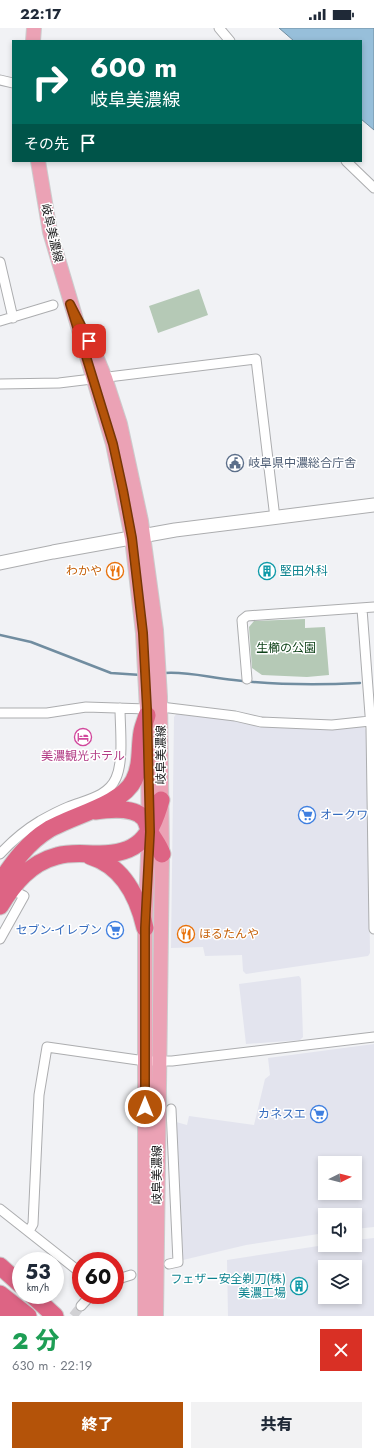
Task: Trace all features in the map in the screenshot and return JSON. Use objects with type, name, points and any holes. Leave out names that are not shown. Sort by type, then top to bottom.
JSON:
[{"type":"highway","points":[[0,882],[32,843],[46,831],[113,799],[126,790],[133,782],[139,770],[142,733],[152,710]]},
{"type":"highway","points":[[0,906],[9,891],[30,868],[56,856],[78,853],[109,854],[133,848],[150,832],[161,800]]},
{"type":"highway","points":[[85,812],[100,810],[131,811],[142,816],[147,823],[150,832],[158,842],[162,854]]},
{"type":"highway","points":[[78,853],[93,857],[117,871],[135,894],[141,908],[145,928]]},
{"type":"highway","points":[[0,1266],[12,1277]]},
{"type":"highway","points":[[0,1294],[28,1316]]},
{"type":"highway","points":[[42,1304],[55,1316]]},
{"type":"highway","points":[[0,1311],[6,1316]]},
{"type":"main road","points":[[34,28],[34,40]]},
{"type":"main road","name":"岐阜美濃線","points":[[38,162],[50,232],[70,304],[99,379],[120,424],[138,537],[156,630],[152,674],[150,832],[145,928],[151,1061],[156,1316]]},
{"type":"main road","name":"岐阜美濃線","points":[[145,1316],[151,1061],[162,854],[161,800],[152,710]]},
{"type":"street","points":[[219,28],[229,40]]},
{"type":"street","points":[[0,80],[12,83]]},
{"type":"street","points":[[347,162],[374,188]]},
{"type":"street","points":[[0,262],[13,318]]},
{"type":"street","points":[[0,321],[53,305]]},
{"type":"street","points":[[0,384],[59,383],[256,359],[275,518]]},
{"type":"street","points":[[0,563],[138,537],[374,505]]},
{"type":"street","points":[[247,679],[242,620],[247,616],[374,607]]},
{"type":"street","points":[[362,609],[370,721],[374,930]]},
{"type":"street","points":[[0,713],[47,713],[86,707],[235,716],[261,722],[332,725],[370,721]]},
{"type":"street","points":[[0,854],[14,838],[40,821],[66,808],[96,797],[107,790],[116,779],[120,766],[120,708]]},
{"type":"street","points":[[0,939],[24,896],[20,894]]},
{"type":"street","points":[[29,1231],[33,1224],[39,1095],[47,1047],[151,1061],[172,1061],[374,1037]]},
{"type":"street","points":[[169,1264],[178,1262],[171,1109]]},
{"type":"street","points":[[0,1209],[72,1266]]},
{"type":"street","points":[[124,1277],[131,1275]]},
{"type":"shaded area","points":[[177,713],[363,726],[367,731],[370,953],[368,956],[246,974],[243,971],[242,955],[205,956],[203,947],[171,948],[174,717]]},
{"type":"shaded area","points":[[299,976],[301,979],[303,1037],[300,1040],[246,1044],[239,984]]},
{"type":"shaded area","points":[[374,1044],[374,1227],[362,1228],[362,1208],[318,1208],[318,1234],[246,1245],[183,1260],[176,1122],[187,1125],[189,1116],[254,1125],[265,1079],[270,1075],[268,1058]]},
{"type":"shaded area","points":[[374,1238],[374,1316],[228,1316],[227,1260],[318,1246],[318,1252],[362,1252],[362,1239]]},
{"type":"green space","points":[[199,289],[208,315],[158,333],[149,306]]},
{"type":"green space","name":"生櫛の公園","points":[[305,619],[305,628],[325,627],[329,675],[307,677],[262,675],[252,668],[249,627],[254,621]]},
{"type":"water","points":[[279,28],[374,28],[374,130],[362,120],[362,40],[293,40]]},
{"type":"waterway","points":[[0,635],[31,642],[111,673],[141,675]]},
{"type":"waterway","points":[[164,673],[182,673],[250,682],[281,684],[360,683]]},
{"type":"tunnel","points":[[73,1316],[81,1306]]},
{"type":"place","name":"岐阜県中濃総合庁舎","points":[[235,463]]},
{"type":"place","name":"わかや","points":[[115,571]]},
{"type":"place","name":"堅田外科","points":[[267,571]]},
{"type":"place","name":"美濃観光ホテル","points":[[83,737]]},
{"type":"place","name":"オークワ","points":[[307,815]]},
{"type":"place","name":"セブン-イレブン","points":[[115,930]]},
{"type":"place","name":"ほるたんや","points":[[186,934]]},
{"type":"place","name":"カネスエ","points":[[319,1114]]},
{"type":"place","name":"フェザー安全剃刀(株) 美濃工場","points":[[299,1286]]},
{"type":"route","points":[[89,341],[70,304],[113,444],[132,538],[143,633],[147,709],[150,832],[145,928],[145,1107]]}]
